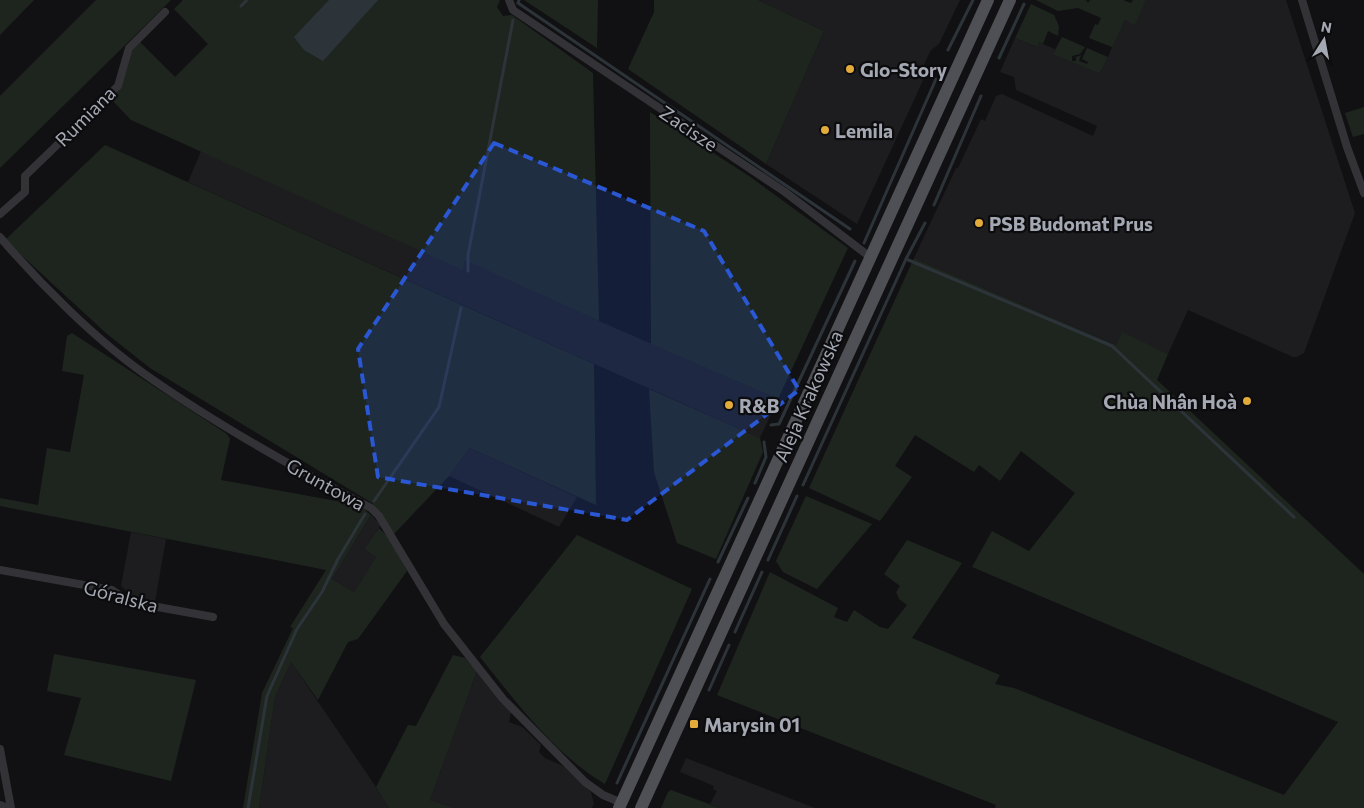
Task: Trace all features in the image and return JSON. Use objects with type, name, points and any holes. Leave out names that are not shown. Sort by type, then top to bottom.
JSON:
[{"type":"main road","name":"Aleja Krakowska","points":[[620,806],[988,0]]},
{"type":"main road","name":"Aleja Krakowska","points":[[641,808],[689,698],[1010,0]]},
{"type":"street","name":"Zacisze","points":[[508,0],[513,10],[794,198],[870,257]]},
{"type":"street","points":[[1302,0],[1347,147],[1364,193]]},
{"type":"street","name":"Rumiana","points":[[0,214],[25,192],[25,176],[118,86],[130,48],[165,12]]},
{"type":"street","name":"Gruntowa","points":[[0,237],[28,268],[102,340],[146,375],[278,458],[371,508],[379,516],[444,624],[503,698],[585,782],[620,806]]},
{"type":"street","name":"Góralska","points":[[0,570],[112,590],[130,602],[213,617]]},
{"type":"street","points":[[0,749],[10,808],[0,805]]},
{"type":"highlighted area","points":[[494,143],[704,231],[799,390],[627,520],[378,477],[358,349]]},
{"type":"shaded area","points":[[0,0],[34,0],[0,35]]},
{"type":"shaded area","points":[[96,0],[171,0],[0,168],[0,96]]},
{"type":"shaded area","points":[[183,0],[500,0],[497,7],[503,16],[512,15],[593,73],[599,321],[465,260],[463,270],[131,120],[111,99],[121,88],[133,49],[140,42],[175,77],[208,44],[174,9]]},
{"type":"shaded area","points":[[329,0],[378,0],[323,61],[304,50],[294,37]]},
{"type":"shaded area","points":[[524,0],[598,0],[597,48]]},
{"type":"shaded area","points":[[654,0],[758,0],[824,31],[766,164],[628,69],[654,12]]},
{"type":"shaded area","points":[[758,0],[960,0],[939,44],[931,50],[927,58],[923,68],[925,76],[857,224],[766,164],[824,31]]},
{"type":"shaded area","points":[[1036,0],[1086,0],[1088,3],[1090,0],[1123,0],[1131,3],[1133,0],[1146,0],[1135,25],[1125,20],[1109,55],[1112,47],[1089,38],[1095,24],[1098,25],[1101,18],[1078,8],[1058,11]]},
{"type":"shaded area","points":[[1146,0],[1286,0],[1355,213],[1304,353],[1297,357],[1293,357],[1188,310],[1168,354],[1122,333],[1116,345],[914,258],[956,168],[958,168],[981,119],[985,121],[996,96],[1002,94],[1093,136],[1097,126],[1016,90],[1014,77],[1000,72],[1015,38],[1036,47],[1039,42],[1055,49],[1054,54],[1100,74],[1125,20],[1135,24]]},
{"type":"shaded area","points":[[1031,4],[1054,15],[1059,26],[1058,36],[1048,31],[1043,44],[1039,42],[1037,47],[1015,38]]},
{"type":"shaded area","points":[[1062,37],[1085,47],[1080,54],[1072,56],[1072,61],[1076,61],[1076,57],[1081,55],[1079,61],[1087,64],[1088,62],[1082,59],[1087,48],[1108,57],[1100,74],[1053,54]]},
{"type":"shaded area","points":[[1364,107],[1364,134],[1353,137],[1345,113]]},
{"type":"shaded area","points":[[650,112],[749,176],[848,248],[778,399],[651,344]]},
{"type":"shaded area","points":[[105,145],[594,364],[596,505],[470,448],[449,476],[394,534],[372,503],[150,368],[107,334],[5,240]]},
{"type":"shaded area","points":[[201,151],[463,269],[465,259],[599,321],[778,399],[760,438],[188,182]]},
{"type":"shaded area","points":[[914,258],[1116,345],[1122,332],[1168,354],[1157,380],[1364,574],[1364,808],[995,808],[996,805],[717,695],[770,572],[838,608],[834,617],[847,622],[854,610],[880,627],[888,629],[907,605],[899,599],[896,592],[900,586],[884,574],[907,540],[962,563],[912,638],[1000,675],[995,684],[1014,688],[1284,795],[1338,722],[972,567],[992,531],[1029,551],[1075,493],[1021,451],[1000,481],[979,465],[974,472],[915,435],[895,466],[912,477],[880,521],[809,488]]},
{"type":"shaded area","points":[[72,333],[227,434],[230,439],[221,480],[353,504],[371,515],[332,579],[354,592],[376,557],[364,549],[379,528],[390,539],[407,571],[358,639],[348,642],[318,700],[291,662],[275,697],[259,808],[243,808],[262,693],[293,628],[290,627],[326,570],[0,506],[0,498],[38,505],[47,448],[70,452],[84,375],[62,371],[67,336]]},
{"type":"shaded area","points":[[649,389],[760,438],[763,452],[716,559],[677,543],[654,472]]},
{"type":"shaded area","points":[[470,448],[577,497],[559,527],[449,476]]},
{"type":"shaded area","points":[[806,496],[872,524],[817,589],[783,572],[776,561]]},
{"type":"shaded area","points":[[371,515],[381,525],[364,549],[376,557],[354,592],[332,579]]},
{"type":"shaded area","points":[[131,532],[166,539],[155,602],[131,595],[121,586]]},
{"type":"shaded area","points":[[577,535],[692,589],[605,784],[569,758],[553,743],[522,709],[480,657]]},
{"type":"shaded area","points":[[54,654],[196,680],[171,781],[64,755],[81,698],[47,691]]},
{"type":"shaded area","points":[[453,655],[465,658],[477,671],[430,800],[455,808],[389,808],[376,787],[408,725],[416,726]]},
{"type":"shaded area","points":[[291,662],[389,808],[259,808],[275,697]]},
{"type":"shaded area","points":[[477,671],[511,712],[509,722],[522,727],[541,745],[539,752],[545,758],[563,766],[591,792],[594,804],[592,808],[455,808],[430,800]]},
{"type":"shaded area","points":[[686,758],[815,808],[720,808],[710,804],[717,791],[713,789],[714,786],[680,772]]},
{"type":"shaded area","points":[[671,790],[720,808],[661,808],[668,792]]},
{"type":"waterway","points":[[241,6],[247,0]]},
{"type":"waterway","points":[[519,0],[518,3],[850,229]]},
{"type":"waterway","points":[[948,50],[973,0]]},
{"type":"waterway","points":[[999,58],[1024,4]]},
{"type":"waterway","points":[[468,271],[468,255],[513,20]]},
{"type":"waterway","points":[[864,243],[936,79]]},
{"type":"waterway","points":[[934,205],[981,96]]},
{"type":"waterway","points":[[803,485],[906,259],[925,223]]},
{"type":"waterway","points":[[906,259],[1112,346],[1294,517]]},
{"type":"waterway","points":[[771,425],[779,424],[855,261]]},
{"type":"waterway","points":[[374,501],[439,407],[461,308]]},
{"type":"waterway","points":[[755,483],[766,457],[764,442]]},
{"type":"waterway","points":[[768,560],[797,496]]},
{"type":"waterway","points":[[718,562],[748,498]]},
{"type":"waterway","points":[[248,808],[267,696],[297,629],[322,592],[338,559],[365,514]]},
{"type":"waterway","points":[[735,632],[762,572]]},
{"type":"waterway","points":[[617,783],[710,579]]},
{"type":"waterway","points":[[709,690],[729,645]]},
{"type":"place","name":"Glo-Story","points":[[850,69]]},
{"type":"place","name":"Lemila","points":[[825,130]]},
{"type":"place","name":"PSB Budomat Prus","points":[[979,223]]},
{"type":"place","name":"Chùa Nhân Hoà","points":[[1247,401]]},
{"type":"place","name":"R&B","points":[[729,405]]},
{"type":"place","name":"Marysin 01","points":[[694,724]]}]
